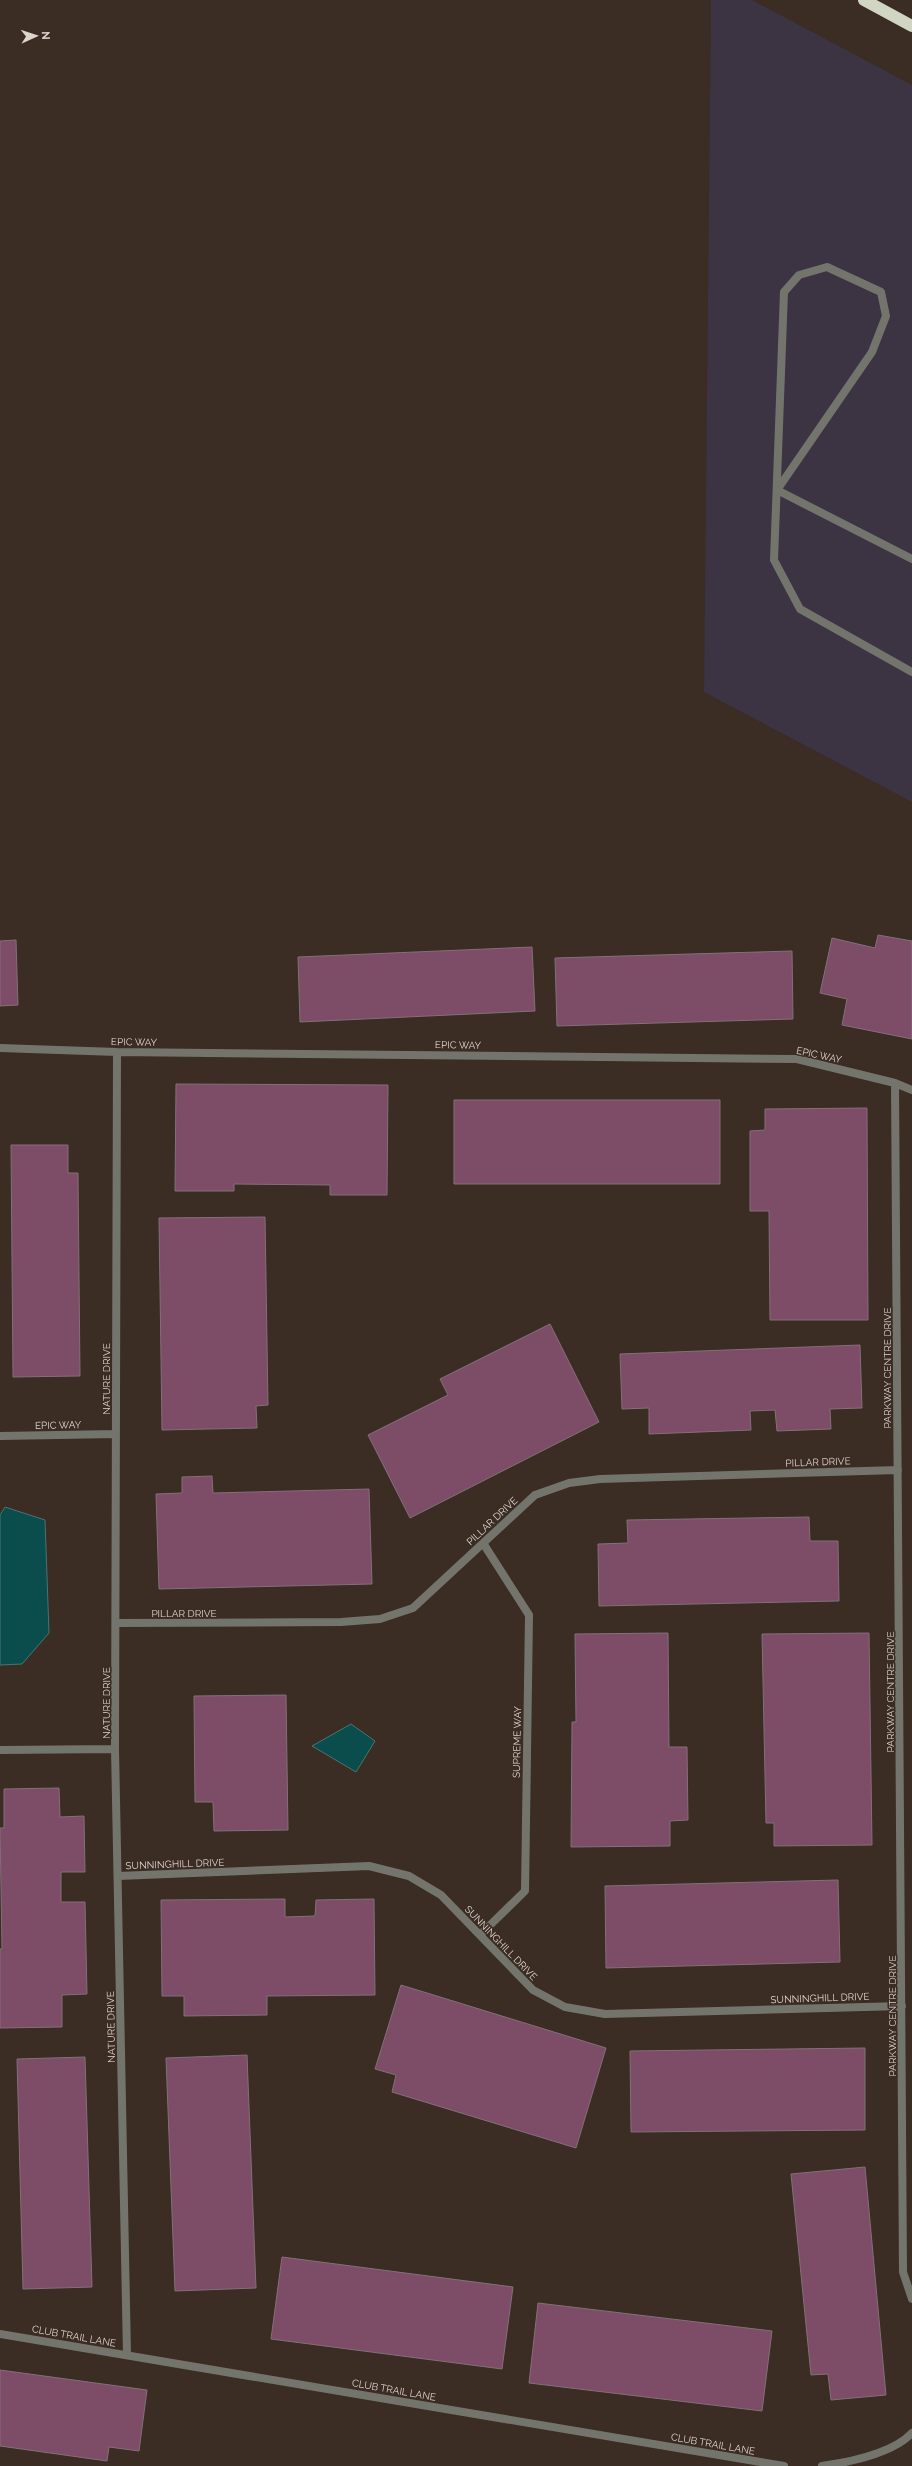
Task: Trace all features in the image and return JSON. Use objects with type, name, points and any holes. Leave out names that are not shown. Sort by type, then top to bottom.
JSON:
[{"type":"highway","points":[[864,0],[912,26]]},
{"type":"street","points":[[777,490],[872,352],[886,316],[881,292],[827,268],[799,275],[784,292],[774,560],[800,609],[912,672]]},
{"type":"street","points":[[777,490],[912,559]]},
{"type":"street","name":"EPIC WAY","points":[[0,1048],[117,1052],[797,1059],[895,1083],[912,1090]]},
{"type":"street","name":"NATURE DRIVE","points":[[117,1052],[116,1749],[127,2355]]},
{"type":"street","name":"PARKWAY CENTRE DRIVE","points":[[895,1083],[903,2272],[912,2299]]},
{"type":"street","name":"EPIC WAY","points":[[0,1436],[116,1434]]},
{"type":"street","name":"PILLAR DRIVE","points":[[116,1623],[340,1622],[380,1619],[413,1608],[535,1495],[569,1483],[600,1478],[898,1470]]},
{"type":"street","name":"SUPREME WAY","points":[[480,1935],[525,1891],[529,1615],[483,1543]]},
{"type":"street","points":[[0,1750],[116,1749]]},
{"type":"street","name":"SUNNINGHILL DRIVE","points":[[118,1876],[369,1866],[409,1876],[441,1895],[533,1990],[565,2007],[605,2014],[902,2006]]},
{"type":"street","name":"CLUB TRAIL LANE","points":[[0,2334],[784,2466]]},
{"type":"street","points":[[822,2466],[853,2461],[884,2450],[912,2433]]},
{"type":"shaded area","points":[[711,0],[752,0],[912,85],[912,802],[704,692]]},
{"type":"water","points":[[5,1507],[45,1520],[49,1633],[22,1664],[0,1665],[0,1515]]},
{"type":"water","points":[[351,1724],[375,1741],[356,1772],[312,1746]]},
{"type":"building","points":[[878,935],[912,941],[912,1039],[842,1025],[847,999],[820,993],[832,938],[875,948]]},
{"type":"building","points":[[16,940],[18,1005],[0,1006],[0,941]]},
{"type":"building","points":[[532,947],[535,1011],[300,1022],[298,957]]},
{"type":"building","points":[[792,951],[793,1019],[557,1026],[555,958]]},
{"type":"building","points":[[176,1084],[388,1085],[387,1195],[330,1195],[330,1185],[234,1184],[234,1191],[175,1191]]},
{"type":"building","points":[[454,1100],[720,1100],[720,1184],[454,1184]]},
{"type":"building","points":[[867,1108],[868,1320],[770,1320],[769,1211],[750,1211],[750,1131],[765,1130],[765,1109]]},
{"type":"building","points":[[11,1145],[68,1145],[68,1173],[78,1173],[80,1376],[13,1377]]},
{"type":"building","points":[[265,1217],[268,1405],[256,1406],[257,1428],[162,1430],[159,1218]]},
{"type":"building","points":[[550,1324],[599,1422],[410,1518],[368,1435],[448,1395],[440,1379]]},
{"type":"building","points":[[860,1345],[862,1408],[830,1409],[831,1429],[777,1431],[775,1410],[750,1411],[751,1430],[649,1434],[649,1408],[622,1409],[620,1354]]},
{"type":"building","points":[[212,1476],[213,1493],[369,1489],[372,1584],[159,1589],[156,1494],[182,1493],[182,1477]]},
{"type":"building","points":[[809,1517],[810,1541],[838,1541],[839,1601],[599,1606],[598,1544],[628,1543],[627,1520]]},
{"type":"building","points":[[668,1633],[669,1747],[687,1747],[688,1820],[670,1821],[670,1846],[571,1847],[572,1722],[576,1722],[575,1634]]},
{"type":"building","points":[[869,1633],[872,1845],[774,1846],[774,1823],[766,1823],[762,1634]]},
{"type":"building","points":[[286,1695],[288,1830],[214,1831],[213,1802],[195,1802],[194,1696]]},
{"type":"building","points":[[59,1788],[60,1817],[84,1816],[85,1872],[61,1872],[61,1902],[85,1902],[87,1994],[62,1995],[62,2027],[0,2028],[0,1949],[2,1949],[0,1828],[4,1828],[4,1789]]},
{"type":"building","points":[[838,1880],[840,1962],[606,1968],[605,1886]]},
{"type":"building","points":[[285,1899],[285,1917],[315,1916],[316,1900],[374,1899],[375,1995],[267,1996],[267,2015],[184,2016],[184,1996],[162,1996],[161,1900]]},
{"type":"building","points":[[401,1985],[606,2048],[576,2148],[392,2092],[396,2075],[375,2069]]},
{"type":"building","points":[[865,2048],[865,2130],[631,2132],[630,2051]]},
{"type":"building","points":[[247,2055],[256,2288],[175,2291],[166,2058]]},
{"type":"building","points":[[85,2057],[92,2287],[23,2289],[17,2059]]},
{"type":"building","points":[[865,2167],[886,2395],[831,2400],[828,2374],[811,2375],[791,2174]]},
{"type":"building","points":[[282,2257],[513,2287],[502,2369],[271,2339]]},
{"type":"building","points":[[538,2303],[772,2331],[762,2411],[529,2383]]},
{"type":"building","points":[[0,2370],[147,2390],[139,2451],[109,2447],[107,2461],[0,2446]]}]
